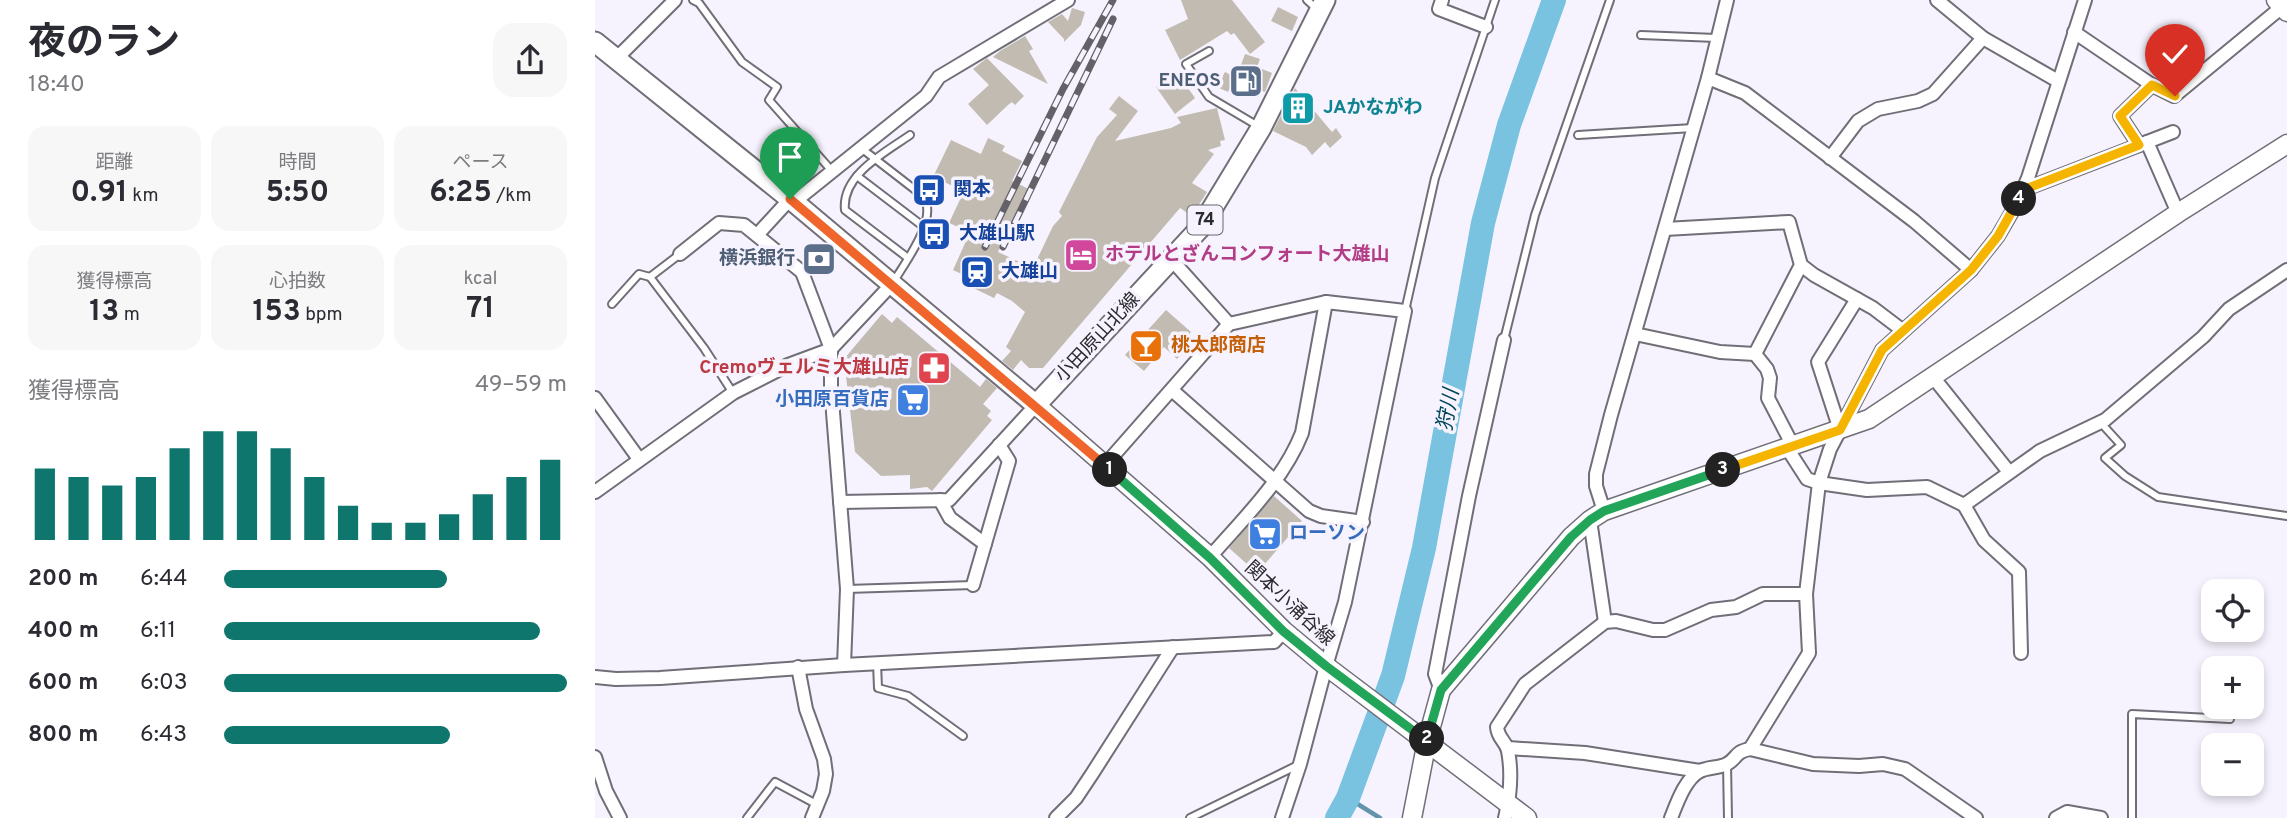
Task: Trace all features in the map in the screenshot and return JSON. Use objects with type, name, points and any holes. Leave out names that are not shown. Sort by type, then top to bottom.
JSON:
[{"type":"main road","name":"小田原山北線","points":[[1036,405],[1201,227],[1261,128],[1317,4]]},
{"type":"main road","points":[[595,42],[792,200],[1036,405]]},
{"type":"street","points":[[615,60],[675,0]]},
{"type":"street","points":[[757,235],[792,200],[832,172],[926,96],[939,77],[1068,0]]},
{"type":"street","points":[[1442,0],[1439,9],[1486,27]]},
{"type":"street","points":[[1605,622],[1596,474],[1708,78],[1727,0]]},
{"type":"street","points":[[1937,0],[1983,38],[2059,82]]},
{"type":"street","points":[[1750,749],[1809,653],[1806,594],[1819,484],[1830,449],[1882,350],[1971,270],[1998,236],[2023,190],[2085,0]]},
{"type":"street","points":[[2074,32],[2152,85],[2175,96],[2282,6]]},
{"type":"street","points":[[1830,158],[1858,121],[1878,109],[1918,101],[1933,94],[1983,38]]},
{"type":"street","points":[[1708,78],[1745,93],[1914,221],[1971,270]]},
{"type":"street","points":[[2152,85],[2120,116],[2143,144],[2178,213]]},
{"type":"street","points":[[2023,190],[2173,132]]},
{"type":"street","points":[[1412,818],[1420,735],[1441,690],[1571,537],[1597,515],[1869,419],[2178,213],[2287,144]]},
{"type":"street","points":[[1665,229],[1789,222],[1801,265],[1873,308],[1902,330]]},
{"type":"street","points":[[680,254],[719,223],[744,225],[803,272],[831,349],[831,387],[847,589],[844,665]]},
{"type":"street","points":[[1170,258],[1229,324]]},
{"type":"street","points":[[1755,354],[1801,265]]},
{"type":"street","points":[[1964,505],[2040,451],[2101,422],[2203,337],[2229,309],[2287,270]]},
{"type":"street","points":[[595,492],[733,393],[788,365],[831,349],[891,285]]},
{"type":"street","points":[[1840,430],[1818,362],[1857,299]]},
{"type":"street","points":[[1210,558],[1274,483],[1295,449],[1301,432],[1326,302]]},
{"type":"street","points":[[1105,465],[1173,391],[1229,324],[1326,302],[1405,311],[1345,603],[1282,818]]},
{"type":"street","points":[[1635,334],[1720,352],[1755,354],[1767,369],[1770,378],[1768,398],[1807,479],[1819,484],[1867,490],[1927,487],[1964,505],[1984,540],[2019,572],[2021,653]]},
{"type":"street","points":[[1441,690],[1435,674],[1469,496],[1504,340]]},
{"type":"street","points":[[1933,377],[2009,472]]},
{"type":"street","points":[[1173,391],[1274,483],[1309,511],[1321,516],[1363,522]]},
{"type":"street","points":[[595,398],[639,459]]},
{"type":"street","points":[[840,502],[949,500],[1036,405]]},
{"type":"street","name":"関本小涌谷線","points":[[1036,405],[1210,558],[1283,631],[1328,668],[1420,735],[1507,811],[1527,818]]},
{"type":"street","points":[[973,585],[1009,461],[999,445]]},
{"type":"street","points":[[940,500],[950,518],[985,544]]},
{"type":"street","points":[[1507,811],[1510,784],[1508,748],[1498,736],[1497,727],[1525,684],[1605,622],[1616,621],[1653,630],[1665,630],[1711,610],[1736,607],[1763,594],[1806,594]]},
{"type":"street","points":[[595,677],[660,678],[799,667],[1274,642],[1283,631]]},
{"type":"street","points":[[1056,818],[1076,797],[1092,774],[1173,647]]},
{"type":"street","points":[[799,667],[806,709],[824,759],[826,774],[812,818]]},
{"type":"street","points":[[1508,748],[1585,753],[1700,771]]},
{"type":"street","points":[[1671,818],[1692,777],[1700,771],[1727,764],[1739,751],[1750,749],[1813,764],[1883,764],[1905,769],[1976,818]]},
{"type":"street","points":[[595,757],[606,791],[620,818]]},
{"type":"street","points":[[2056,818],[2067,813],[2101,818]]},
{"type":"lane","points":[[693,0],[699,4],[742,62],[777,87],[769,100],[832,172]]},
{"type":"lane","points":[[1405,311],[1435,178],[1495,0]]},
{"type":"lane","points":[[1504,340],[1535,215],[1610,0]]},
{"type":"lane","points":[[1641,35],[1716,38]]},
{"type":"lane","points":[[1209,51],[1185,64],[1209,97],[1261,128]]},
{"type":"lane","points":[[1578,135],[1693,128]]},
{"type":"lane","points":[[908,258],[845,209],[844,200],[857,176],[874,160],[911,135]]},
{"type":"lane","points":[[861,148],[923,196],[929,210],[924,228],[891,285]]},
{"type":"lane","points":[[857,176],[924,228]]},
{"type":"lane","points":[[650,277],[680,254]]},
{"type":"lane","points":[[612,304],[639,274],[650,277],[704,348],[733,393]]},
{"type":"lane","points":[[2101,422],[2120,445],[2105,458],[2125,476],[2158,497],[2287,516]]},
{"type":"lane","points":[[847,589],[973,585]]},
{"type":"lane","points":[[877,663],[878,688],[908,696],[963,736]]},
{"type":"lane","points":[[2132,818],[2132,713],[2201,717]]},
{"type":"lane","points":[[1190,818],[1289,767],[1300,764]]},
{"type":"lane","points":[[1727,764],[1728,818]]},
{"type":"lane","points":[[747,818],[775,782],[818,805]]},
{"type":"building","points":[[1181,0],[1232,0],[1265,42],[1250,54],[1234,33],[1231,35],[1227,31],[1180,60],[1165,30],[1188,19]]},
{"type":"building","points":[[1278,7],[1298,17],[1292,31],[1271,21]]},
{"type":"building","points":[[1072,8],[1085,12],[1081,25],[1064,42],[1048,22],[1062,14],[1068,21]]},
{"type":"building","points":[[1025,36],[1033,49],[1029,51],[1048,84],[993,57]]},
{"type":"building","points":[[1245,54],[1260,59],[1257,67],[1272,73],[1265,92],[1235,81]]},
{"type":"building","points":[[987,58],[1024,96],[1015,105],[1012,102],[1008,105],[987,125],[968,104],[989,85],[973,69]]},
{"type":"building","points":[[1177,72],[1195,98],[1175,114],[1156,87]]},
{"type":"building","points":[[1225,72],[1235,77],[1228,92],[1217,87]]},
{"type":"building","name":"JAかながわ","points":[[1295,88],[1332,132],[1336,128],[1342,137],[1330,148],[1325,142],[1312,155],[1306,147],[1273,131]]},
{"type":"building","points":[[1119,96],[1138,111],[1115,141],[1171,128],[1181,123],[1177,117],[1217,108],[1225,140],[1220,141],[1221,146],[1208,150],[1214,154],[1192,183],[1207,192],[1192,216],[1180,208],[1043,368],[1029,368],[1021,360],[1013,370],[1002,361],[1011,351],[1006,347],[1025,312],[997,293],[994,298],[967,285],[970,278],[953,270],[970,232],[949,223],[964,191],[933,177],[951,140],[981,154],[988,138],[1005,146],[1002,151],[1022,161],[1012,181],[1029,189],[998,252],[1033,268],[1053,226],[1062,216],[1059,212],[1097,137],[1117,115],[1109,109]]},
{"type":"building","points":[[1166,310],[1191,332],[1180,347],[1184,351],[1177,359],[1164,347],[1144,371],[1125,355]]},
{"type":"building","name":"小田原百貨店","points":[[882,314],[892,323],[897,317],[980,387],[986,379],[997,388],[983,404],[991,411],[987,416],[992,420],[932,491],[927,487],[910,489],[910,475],[881,476],[855,452],[844,359]]},
{"type":"building","name":"ローソン","points":[[1274,496],[1302,521],[1257,573],[1229,548]]},
{"type":"waterway","name":"狩川","points":[[1337,818],[1348,798],[1393,676],[1424,548],[1483,223],[1509,125],[1554,0]]},
{"type":"waterway","points":[[1348,798],[1380,818]]},
{"type":"railway","points":[[985,247],[1063,89],[1113,0]]},
{"type":"railway","points":[[1003,247],[1113,19]]},
{"type":"place","name":"ENEOS","points":[[1246,81]]},
{"type":"place","name":"JAかながわ","points":[[1298,108]]},
{"type":"place","name":"関本","points":[[929,190]]},
{"type":"place","name":"大雄山駅","points":[[934,234]]},
{"type":"place","name":"ホテルとざんコンフォート大雄山","points":[[1081,255]]},
{"type":"place","name":"横浜銀行","points":[[819,259]]},
{"type":"place","name":"大雄山","points":[[977,272]]},
{"type":"place","name":"桃太郎商店","points":[[1146,346]]},
{"type":"place","name":"Cremoヴェルミ大雄山店","points":[[934,368]]},
{"type":"place","name":"小田原百貨店","points":[[913,400]]},
{"type":"place","name":"ローソン","points":[[1265,534]]},
{"type":"route","points":[[790,199],[1105,465],[1210,558],[1283,631],[1427,741],[1441,690],[1571,537],[1590,520],[1604,511],[1840,430],[1882,350],[1971,270],[1998,236],[2023,190],[2139,145],[2120,116],[2152,85],[2175,96]]}]
